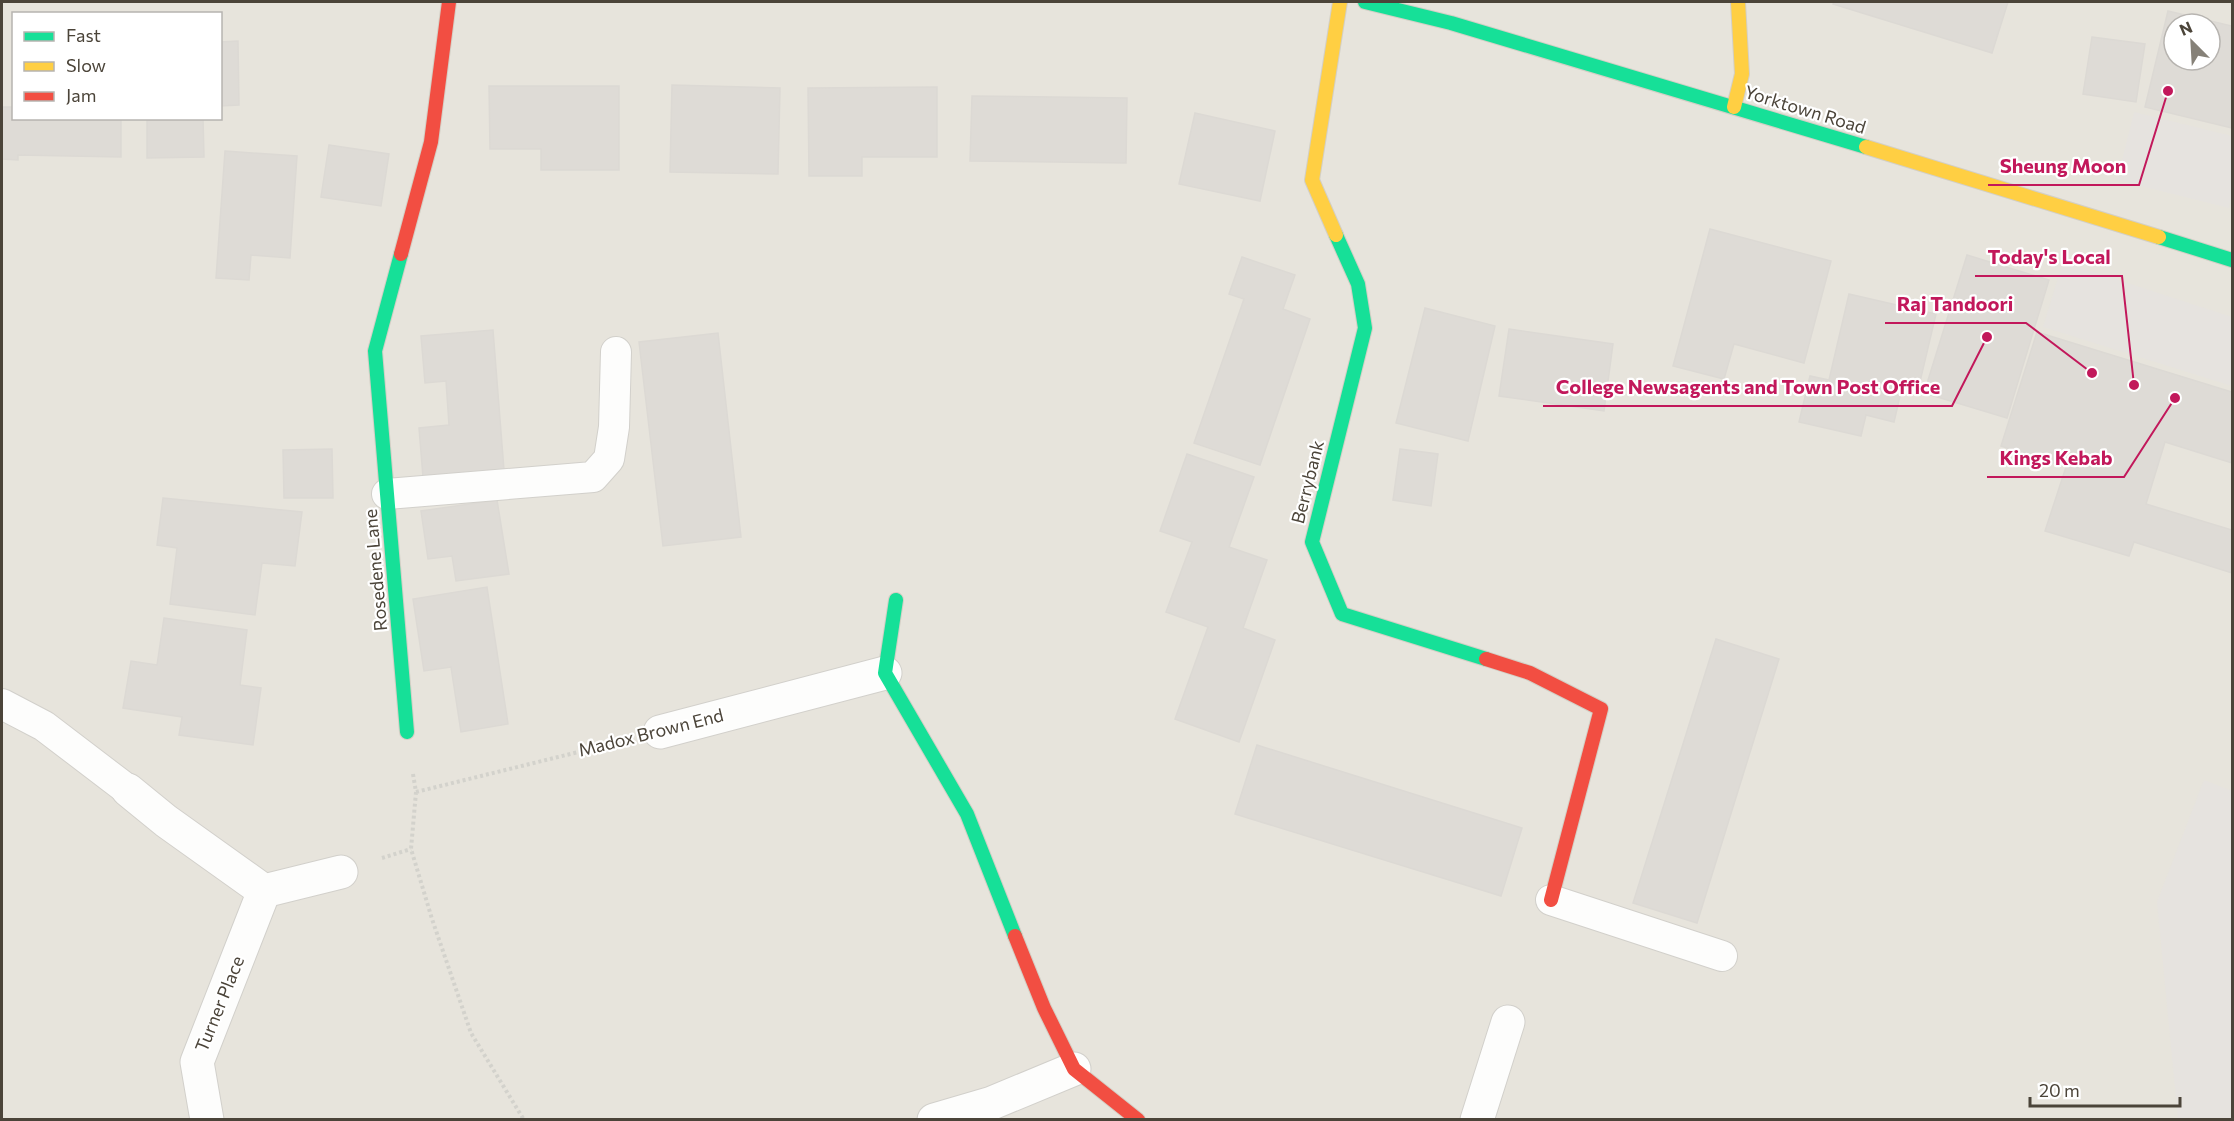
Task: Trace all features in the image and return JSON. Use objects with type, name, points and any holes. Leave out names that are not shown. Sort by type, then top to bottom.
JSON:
[{"type":"street","name":"Rosedene Lane","points":[[407,732],[375,351],[431,142],[448,2]]},
{"type":"street","name":"Berrybank","points":[[1340,2],[1312,180],[1358,284],[1365,328],[1312,542],[1342,614],[1530,673],[1601,709],[1551,900]]},
{"type":"street","name":"Yorktown Road","points":[[1365,2],[1451,22],[2025,194],[2232,260]]},
{"type":"street","points":[[1734,107],[1742,74],[1738,2]]},
{"type":"street","points":[[896,600],[885,673],[967,814],[1044,1008],[1074,1069],[1138,1119]]},
{"type":"street","name":"Madox Brown End","points":[[660,732],[885,673]]},
{"type":"street","points":[[128,790],[166,821],[264,891],[342,872]]},
{"type":"street","name":"Turner Place","points":[[207,1119],[197,1062],[264,891]]},
{"type":"street","points":[[1477,1119],[1508,1022]]},
{"type":"street","points":[[934,1119],[992,1103],[1074,1069]]},
{"type":"lane","points":[[387,494],[593,477],[609,459],[614,427],[616,352]]},
{"type":"lane","points":[[2,704],[44,726],[128,790]]},
{"type":"lane","points":[[1551,900],[1722,956]]},
{"type":"path","points":[[407,732],[416,792],[411,849],[432,919],[471,1033],[524,1119]]},
{"type":"path","name":"Madox Brown End","points":[[416,792],[660,732]]},
{"type":"shaded area","points":[[2,2],[2232,2],[2232,1119],[2,1119]]},
{"type":"shaded area","points":[[2134,112],[2232,136],[2232,195],[2229,208],[2117,180]]},
{"type":"shaded area","points":[[2063,262],[2232,317],[2232,386],[2043,327]]},
{"type":"shaded area","points":[[2204,780],[2232,791],[2232,1119],[2178,1119],[2157,902]]},
{"type":"building","points":[[1834,2],[2008,2],[1992,53],[1833,4]]},
{"type":"building","points":[[2222,24],[2232,26],[2232,128],[2145,107],[2162,36],[2162,72],[2222,72]]},
{"type":"building","points":[[2092,37],[2145,44],[2136,102],[2083,94]]},
{"type":"building","points":[[238,41],[239,105],[222,106],[222,42]]},
{"type":"building","points":[[672,85],[780,88],[778,174],[670,172]]},
{"type":"building","points":[[489,86],[619,86],[619,170],[541,170],[541,149],[490,149]]},
{"type":"building","points":[[937,87],[937,157],[862,157],[862,176],[809,176],[808,88]]},
{"type":"building","points":[[972,96],[1127,98],[1126,163],[970,161]]},
{"type":"building","points":[[2,107],[12,107],[12,120],[121,120],[121,157],[18,155],[18,160],[2,159]]},
{"type":"building","points":[[1195,113],[1275,131],[1260,201],[1179,184]]},
{"type":"building","points":[[147,120],[203,120],[204,157],[147,158]]},
{"type":"building","points":[[329,145],[389,154],[381,206],[321,197]]},
{"type":"building","points":[[225,151],[297,156],[290,258],[251,255],[249,280],[216,278]]},
{"type":"building","points":[[1710,229],[1831,261],[1804,363],[1734,344],[1724,379],[1673,366]]},
{"type":"building","points":[[1967,255],[2049,280],[2007,418],[1924,393]]},
{"type":"building","points":[[1242,257],[1295,275],[1283,309],[1310,319],[1260,465],[1194,443],[1244,299],[1229,294]]},
{"type":"building","points":[[1849,294],[1936,314],[1919,386],[1903,383],[1894,422],[1866,415],[1861,436],[1799,422],[1810,376],[1829,380]]},
{"type":"building","points":[[1425,308],[1495,326],[1468,441],[1396,423]]},
{"type":"building","points":[[1509,329],[1613,344],[1604,411],[1499,396]]},
{"type":"building","points":[[493,330],[504,470],[423,477],[419,428],[449,425],[446,381],[425,383],[421,336]]},
{"type":"building","points":[[2037,332],[2232,392],[2232,463],[2165,442],[2146,504],[2232,530],[2232,573],[2134,542],[2129,556],[2045,531],[2066,467],[2001,446]]},
{"type":"building","points":[[718,333],[741,537],[663,546],[639,342]]},
{"type":"building","points":[[332,449],[333,498],[284,498],[283,450]]},
{"type":"building","points":[[1400,449],[1438,454],[1431,506],[1393,500]]},
{"type":"building","points":[[1187,454],[1254,477],[1229,547],[1267,560],[1243,628],[1275,640],[1239,742],[1175,719],[1208,627],[1166,612],[1192,542],[1160,531]]},
{"type":"building","points":[[163,498],[302,512],[295,566],[262,563],[255,615],[170,604],[177,548],[157,545]]},
{"type":"building","points":[[497,500],[509,574],[456,581],[452,556],[428,559],[421,511]]},
{"type":"building","points":[[487,587],[508,724],[461,732],[451,667],[424,671],[413,599]]},
{"type":"building","points":[[164,618],[247,630],[240,685],[261,688],[253,745],[179,735],[182,717],[123,708],[131,661],[157,665]]},
{"type":"building","points":[[1716,639],[1779,659],[1697,923],[1633,903]]},
{"type":"building","points":[[1257,745],[1522,828],[1501,896],[1235,814]]},
{"type":"traffic: fast","points":[[1365,2],[1451,23],[1866,147]]},
{"type":"traffic: fast","points":[[1336,235],[1358,284],[1365,328],[1312,542],[1342,614],[1486,659]]},
{"type":"traffic: fast","points":[[2159,237],[2232,260]]},
{"type":"traffic: fast","points":[[401,254],[375,351],[407,732]]},
{"type":"traffic: fast","points":[[896,600],[885,673],[967,814],[1015,936]]},
{"type":"traffic: slow","points":[[1336,235],[1312,180],[1340,2]]},
{"type":"traffic: slow","points":[[1734,107],[1742,74],[1738,2]]},
{"type":"traffic: slow","points":[[1866,147],[2159,237]]},
{"type":"traffic: jam","points":[[401,254],[431,142],[449,2]]},
{"type":"traffic: jam","points":[[1486,659],[1530,673],[1601,709],[1551,900]]},
{"type":"traffic: jam","points":[[1015,936],[1044,1008],[1074,1069],[1138,1120]]},
{"type":"place","name":"Sheung Moon","points":[[2168,91]]},
{"type":"place","name":"College Newsagents and Town Post Office","points":[[1987,337]]},
{"type":"place","name":"Raj Tandoori","points":[[2092,373]]},
{"type":"place","name":"Today's Local","points":[[2134,385]]},
{"type":"place","name":"Kings Kebab","points":[[2175,398]]}]
